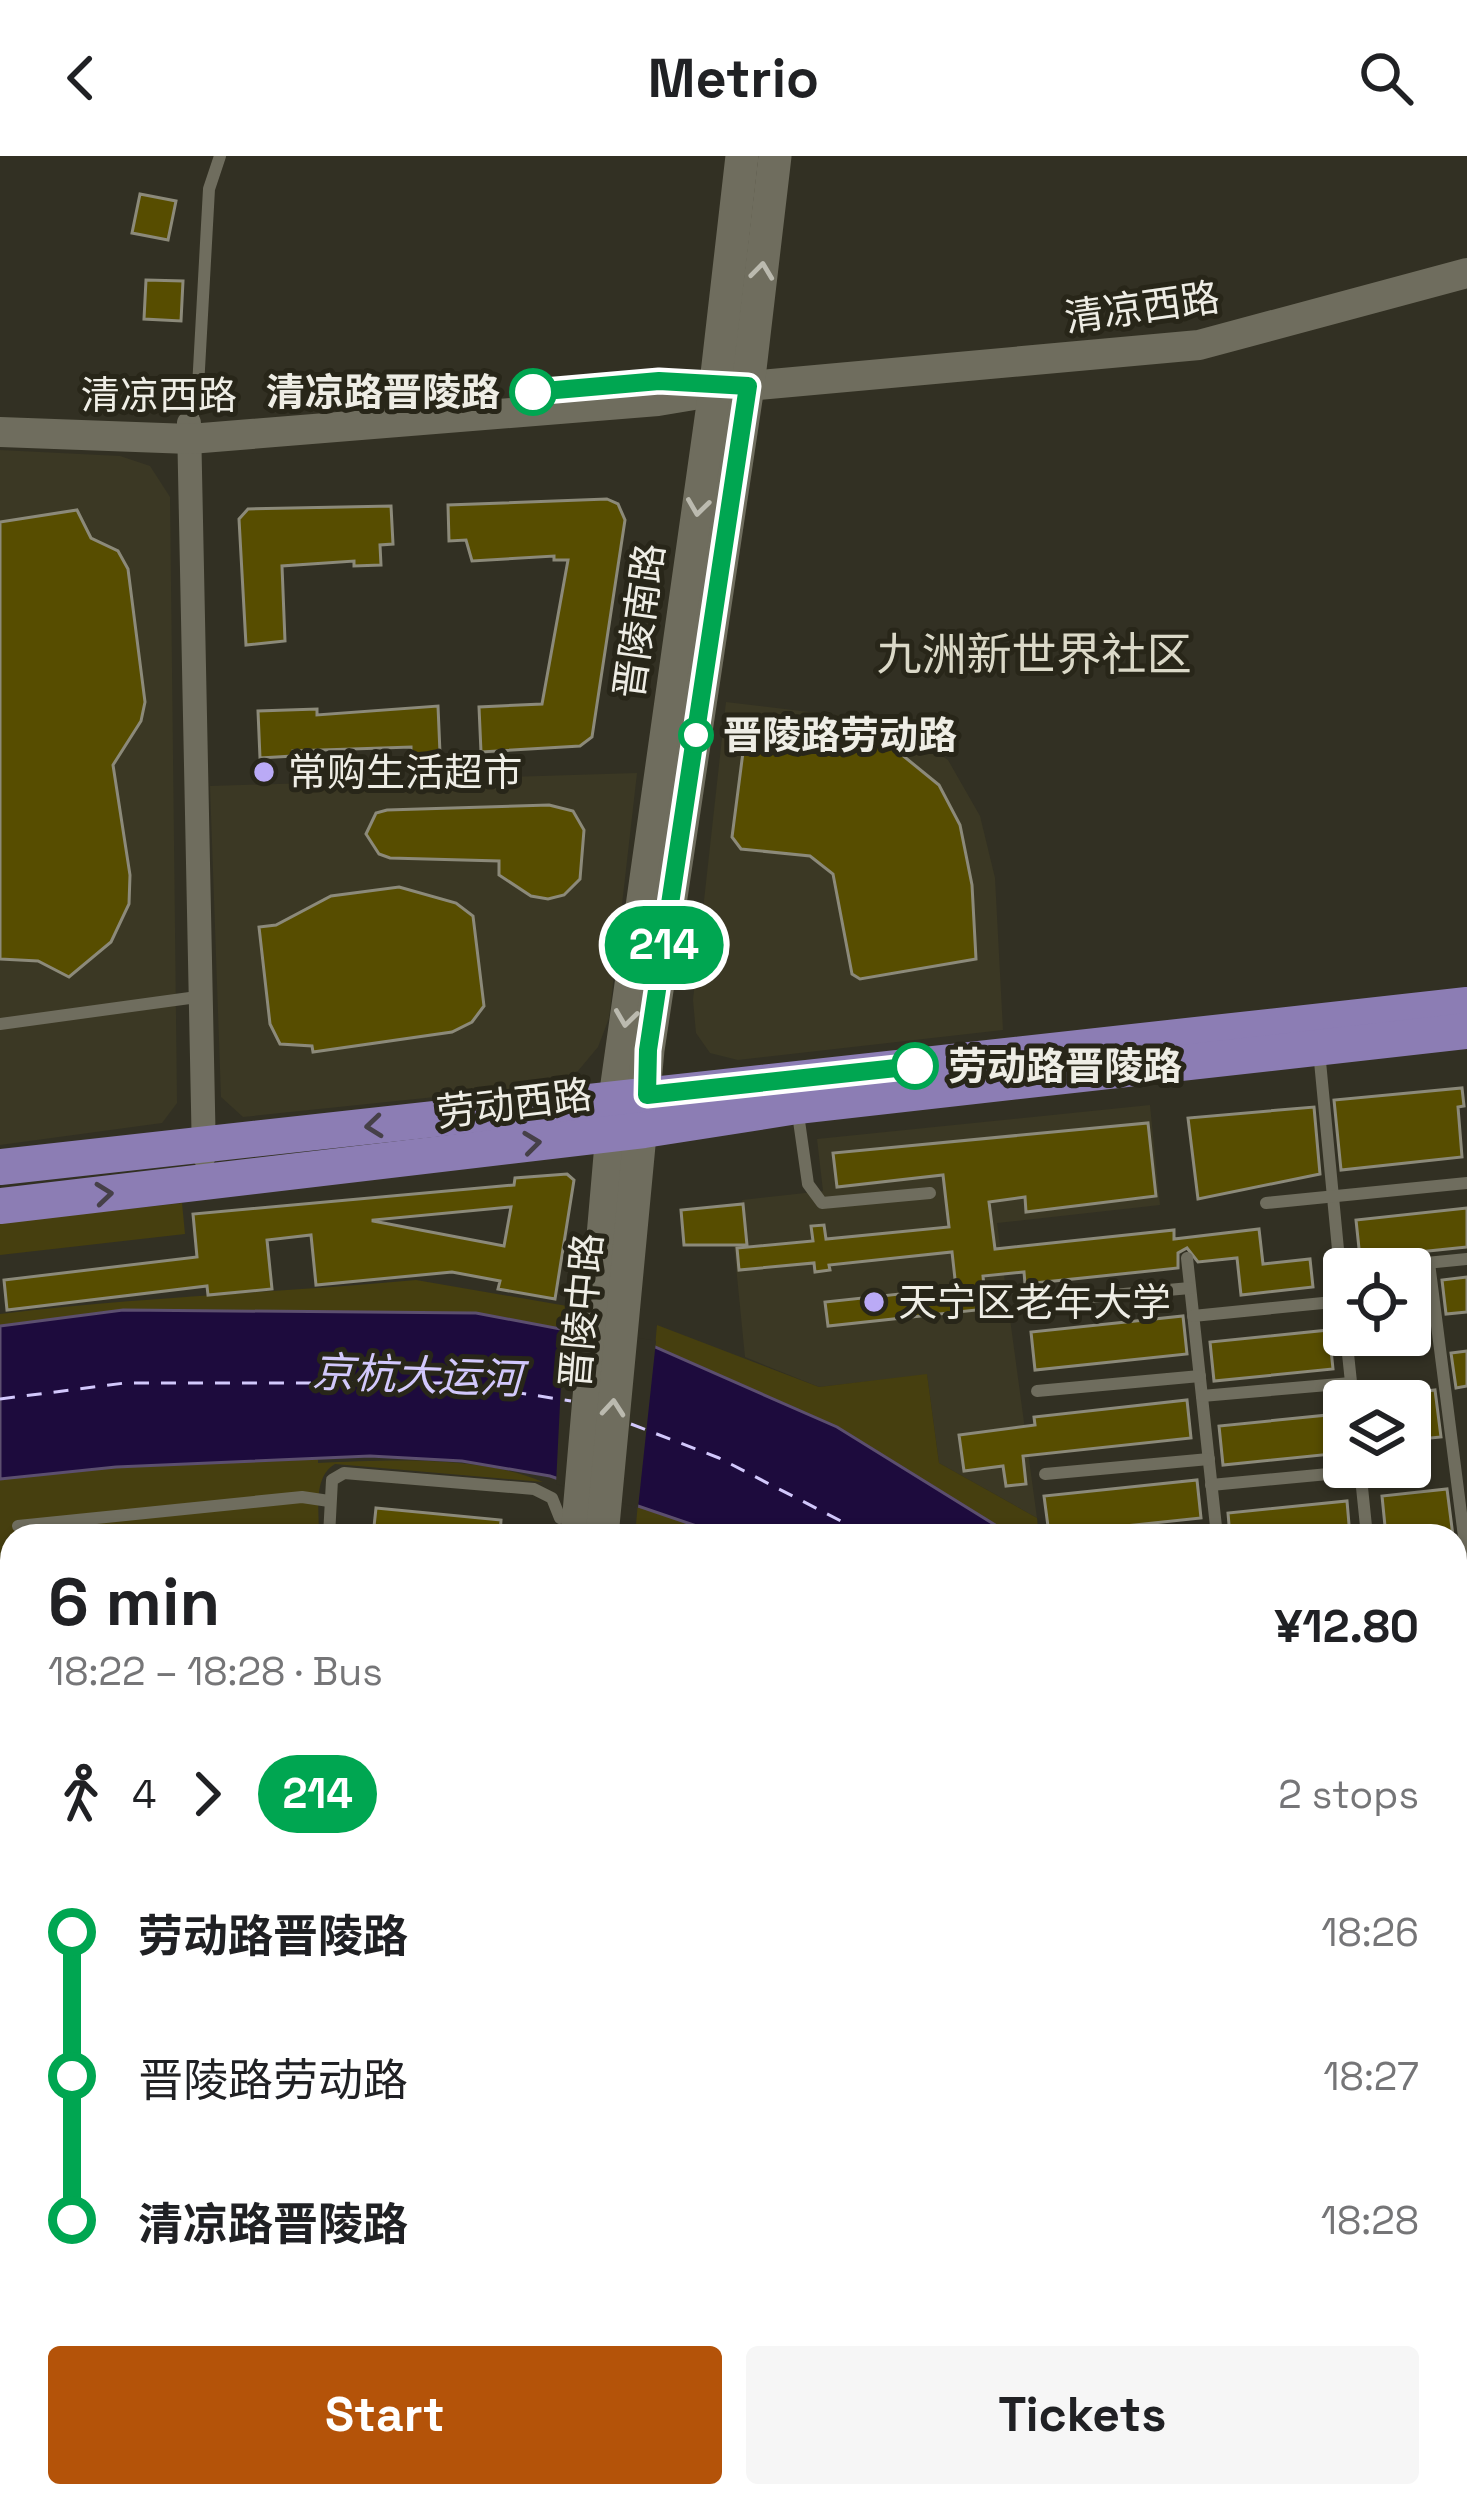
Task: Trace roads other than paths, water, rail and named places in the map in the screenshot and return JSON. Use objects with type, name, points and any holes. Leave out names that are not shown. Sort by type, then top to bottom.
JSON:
[{"type":"main road","name":"晋陵南路","points":[[629,1114],[726,387],[742,156]]},
{"type":"main road","name":"晋陵南路","points":[[726,387],[775,156]]},
{"type":"main road","name":"劳动西路","points":[[0,1206],[207,1183],[629,1114],[1467,1005]]},
{"type":"main road","name":"劳动西路","points":[[0,1168],[202,1143],[797,1106],[1467,1031]]},
{"type":"main road","name":"晋陵中路","points":[[580,1524],[629,1114]]},
{"type":"street","name":"清凉西路","points":[[0,432],[190,431],[659,381],[726,387],[1199,345],[1467,273]]},
{"type":"street","name":"清凉西路","points":[[0,416],[190,431]]},
{"type":"street","points":[[190,431],[197,997],[207,1183]]},
{"type":"lane","points":[[190,431],[197,405],[209,189],[220,156]]},
{"type":"lane","points":[[0,1024],[197,997]]},
{"type":"lane","points":[[1319,1050],[1339,1248]]},
{"type":"lane","points":[[797,1106],[808,1184],[822,1203],[930,1192]]},
{"type":"lane","points":[[1266,1203],[1467,1183]]},
{"type":"lane","points":[[1187,1258],[1216,1524]]},
{"type":"lane","points":[[1431,1263],[1467,1259]]},
{"type":"lane","points":[[1431,1279],[1463,1524]]},
{"type":"lane","points":[[1024,1304],[1190,1288]]},
{"type":"lane","points":[[1193,1316],[1323,1303]]},
{"type":"lane","points":[[1037,1390],[1200,1376]]},
{"type":"lane","points":[[1202,1396],[1323,1385]]},
{"type":"lane","points":[[1045,1474],[1209,1459]]},
{"type":"lane","points":[[329,1524],[332,1480],[344,1473],[534,1489],[552,1498],[576,1524]]},
{"type":"lane","points":[[1211,1484],[1323,1473]]},
{"type":"lane","points":[[1362,1488],[1366,1524]]},
{"type":"lane","points":[[37,1524],[302,1496],[329,1501]]},
{"type":"water","name":"京杭大运河","points":[[123,1310],[476,1313],[655,1347],[837,1427],[994,1524],[691,1524],[550,1476],[462,1461],[370,1456],[116,1467],[0,1479],[0,1326]]},
{"type":"place","name":"清凉路晋陵路","points":[[533,392]]},
{"type":"place","name":"晋陵路劳动路","points":[[696,735]]},
{"type":"place","name":"常购生活超市","points":[[264,772]]},
{"type":"place","name":"劳动路晋陵路","points":[[915,1066]]},
{"type":"place","name":"天宁区老年大学","points":[[874,1302]]},
{"type":"district","name":"九洲新世界社区","points":[[1034,654]]}]
